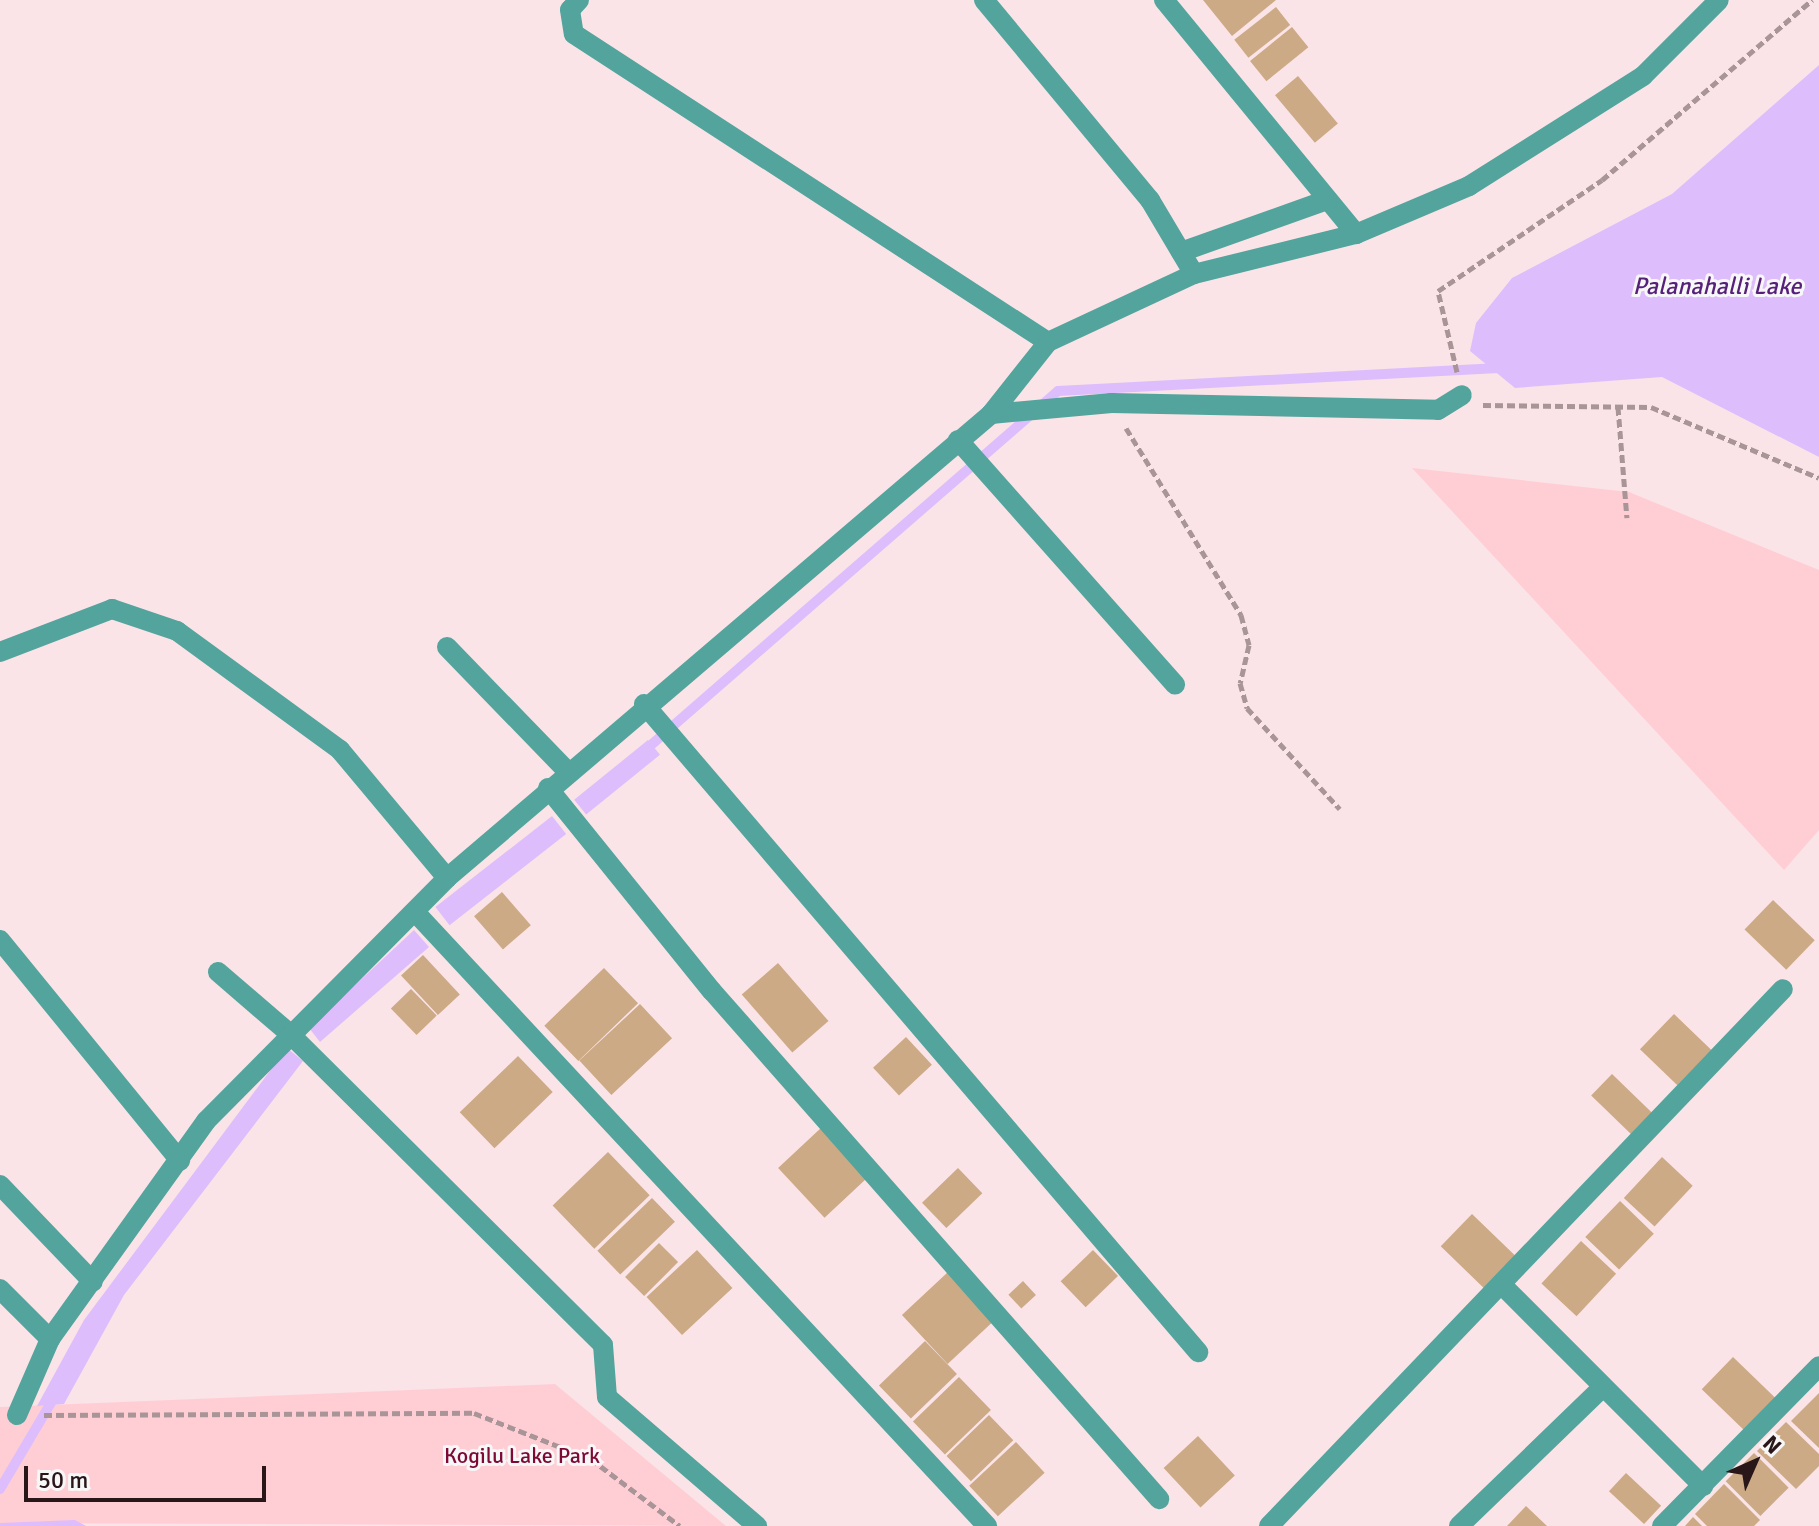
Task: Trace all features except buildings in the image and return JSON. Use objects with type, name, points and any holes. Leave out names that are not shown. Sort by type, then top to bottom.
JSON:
[{"type":"street","points":[[579,0],[570,10],[574,34],[1048,342]]},
{"type":"street","points":[[984,0],[1150,200],[1194,274]]},
{"type":"street","points":[[1164,0],[1356,234]]},
{"type":"street","points":[[17,1415],[50,1339],[206,1121],[290,1034],[416,913],[447,878],[644,704],[991,414],[1048,342],[1194,274],[1356,234],[1469,186],[1549,141],[1643,76],[1719,0]]},
{"type":"street","points":[[1181,252],[1327,200]]},
{"type":"street","points":[[991,414],[1111,403],[1438,410],[1462,395]]},
{"type":"street","points":[[958,440],[1175,684]]},
{"type":"street","points":[[0,652],[112,609],[177,631],[340,750],[447,878]]},
{"type":"street","points":[[447,647],[568,772]]},
{"type":"street","points":[[644,704],[1198,1352]]},
{"type":"street","points":[[548,788],[712,991],[1159,1499]]},
{"type":"street","points":[[416,913],[987,1526]]},
{"type":"street","points":[[0,940],[180,1161]]},
{"type":"street","points":[[218,972],[290,1034],[603,1345],[607,1397],[757,1526]]},
{"type":"street","points":[[1269,1526],[1783,989]]},
{"type":"street","points":[[0,1185],[93,1282]]},
{"type":"street","points":[[1501,1284],[1703,1486]]},
{"type":"street","points":[[0,1289],[50,1339]]},
{"type":"street","points":[[1662,1526],[1819,1366]]},
{"type":"street","points":[[1459,1526],[1603,1387]]},
{"type":"path","points":[[1812,0],[1602,180],[1438,291],[1462,395],[1483,405],[1651,407],[1819,478]]},
{"type":"path","points":[[1111,403],[1241,615],[1249,645],[1240,683],[1247,708],[1340,809]]},
{"type":"path","points":[[1618,407],[1627,518]]},
{"type":"path","points":[[17,1415],[474,1413],[591,1459],[680,1526]]},
{"type":"green space","points":[[1412,468],[1629,492],[1819,570],[1819,830],[1784,870]]},
{"type":"green space","name":"Kogilu Lake Park","points":[[555,1384],[726,1526],[0,1523],[0,1407]]},
{"type":"water","name":"Palanahalli Lake","points":[[1819,65],[1819,457],[1662,377],[1515,388],[1470,351],[1476,323],[1512,278],[1672,194]]},
{"type":"water","points":[[648,740],[660,755],[586,815],[574,800]]},
{"type":"water","points":[[552,816],[566,834],[450,925],[435,907]]},
{"type":"water","points":[[414,930],[429,947],[320,1042],[309,1028]]},
{"type":"water","points":[[287,1048],[303,1061],[124,1295],[64,1404],[37,1406],[84,1320]]},
{"type":"water","points":[[75,1520],[86,1526],[0,1526],[0,1523]]},
{"type":"waterway","points":[[643,752],[1058,391],[1503,368]]},
{"type":"waterway","points":[[0,1489],[55,1396]]}]
